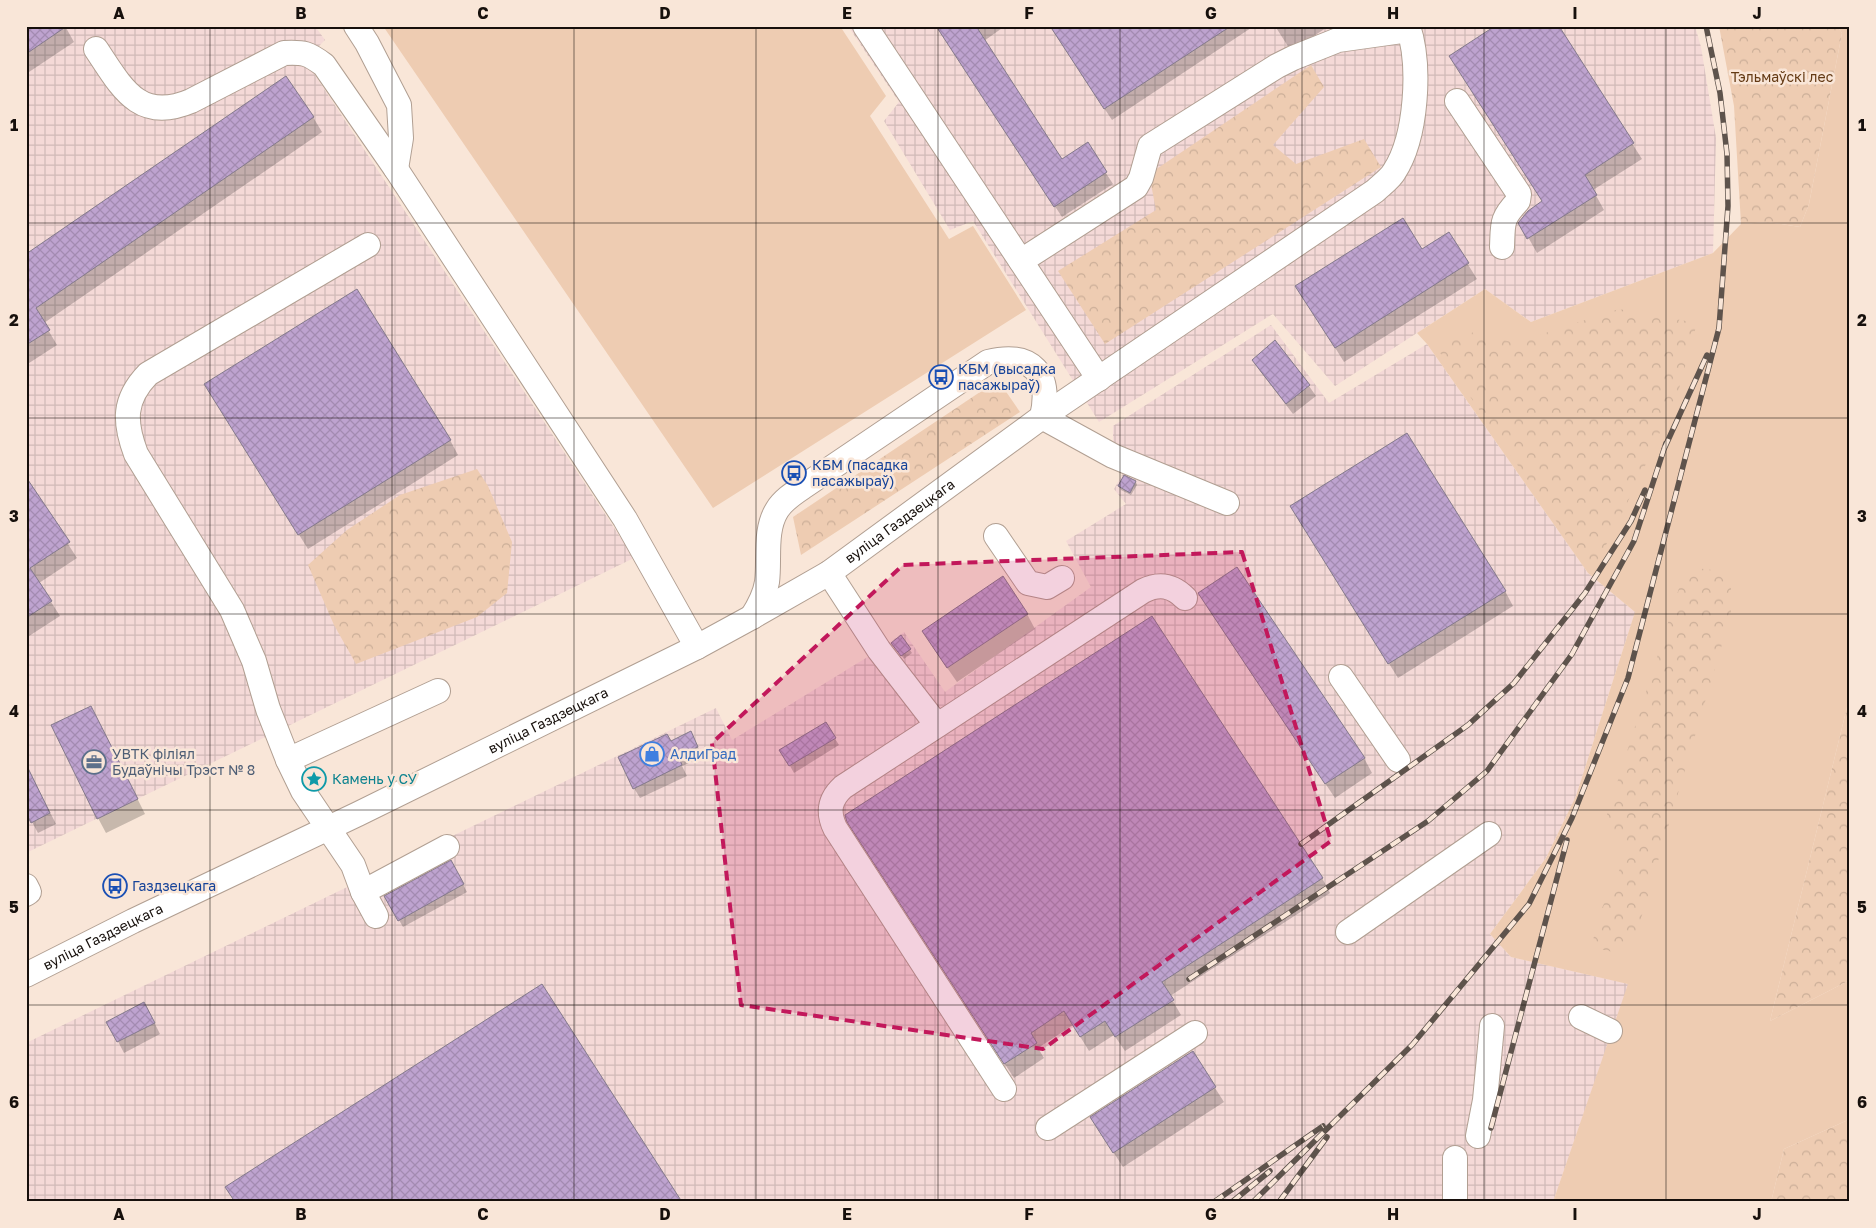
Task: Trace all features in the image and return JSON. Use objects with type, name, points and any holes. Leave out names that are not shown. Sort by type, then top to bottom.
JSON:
[{"type":"street","points":[[356,26],[399,104],[402,138],[396,168]]},
{"type":"street","points":[[865,26],[1099,379]]},
{"type":"street","points":[[1021,261],[1136,187],[1141,178],[1150,146],[1277,66],[1333,33],[1408,28]]},
{"type":"street","name":"вуліца Газдзецкага","points":[[26,975],[697,646],[752,618],[829,572],[1042,417],[1375,190],[1394,173],[1404,152],[1411,128],[1413,110],[1414,52],[1408,28]]},
{"type":"street","points":[[96,49],[126,93],[150,107],[163,108],[177,107],[191,101],[284,53],[299,52],[310,54],[324,65],[396,168],[625,519],[697,646]]},
{"type":"street","points":[[1457,102],[1519,194],[1518,201],[1505,215],[1502,247]]},
{"type":"street","points":[[368,245],[148,374],[134,391],[127,411],[131,441],[136,454],[224,595],[254,661],[268,709],[288,760],[303,791],[353,865],[376,916]]},
{"type":"street","points":[[752,618],[762,600],[767,583],[770,527],[777,510],[788,498],[988,362],[1002,359],[1018,360],[1032,367],[1041,377],[1045,390],[1045,404],[1042,417],[1113,456],[1227,503]]},
{"type":"street","points":[[996,536],[1028,583],[1047,587],[1062,578]]},
{"type":"street","points":[[829,572],[879,650],[937,726]]},
{"type":"street","points":[[1004,1089],[835,828],[830,812],[831,803],[843,787],[1143,591],[1157,586],[1165,586],[1179,592],[1185,598]]},
{"type":"street","points":[[1341,678],[1398,760]]},
{"type":"street","points":[[288,760],[438,691]]},
{"type":"street","points":[[1348,932],[1489,834]]},
{"type":"street","points":[[364,892],[448,847]]},
{"type":"street","points":[[26,886],[29,892],[26,894]]},
{"type":"street","points":[[1581,1017],[1610,1031]]},
{"type":"street","points":[[1478,1136],[1485,1100],[1492,1026]]},
{"type":"street","points":[[1048,1128],[1195,1033]]},
{"type":"street","points":[[1455,1158],[1455,1202]]},
{"type":"highlighted area","points":[[1242,552],[1331,841],[1043,1049],[741,1005],[712,743],[903,565]]},
{"type":"shaded area","points":[[26,26],[315,26],[325,40],[305,60],[634,558],[26,853]]},
{"type":"shaded area","points":[[848,26],[1695,26],[1701,47],[1716,138],[1713,253],[1531,322],[1485,289],[1335,386],[1273,314],[1099,422],[973,221],[950,230],[884,121],[899,102]]},
{"type":"shaded area","points":[[1271,325],[1329,403],[1427,344],[1588,573],[1635,612],[1576,796],[1546,858],[1490,934],[1511,957],[1629,984],[1553,1202],[26,1202],[26,1043],[716,708],[732,740],[879,650],[904,632],[945,692],[1091,587],[1066,541],[1126,504],[1114,489],[1123,473],[1113,468],[1113,426]]},
{"type":"green space","points":[[383,26],[840,26],[886,96],[870,116],[949,239],[973,226],[1026,310],[713,508]]},
{"type":"green space","name":"Тэльмаўскі лес","points":[[1719,26],[1837,26],[1842,33],[1809,204],[1800,227],[1768,222],[1741,224],[1734,106]]},
{"type":"green space","points":[[1837,26],[1850,26],[1850,695],[1770,1021],[1850,980],[1850,1119],[1784,1149],[1771,1202],[1553,1202],[1628,984],[1511,957],[1490,934],[1546,858],[1576,796],[1635,612],[1588,573],[1427,344],[1417,333],[1485,289],[1531,322],[1713,253],[1741,224],[1768,222],[1800,227],[1809,204],[1842,33]]},
{"type":"green space","points":[[1311,65],[1324,87],[1273,145],[1296,164],[1364,139],[1381,167],[1105,344],[1058,271],[1156,210],[1149,174]]},
{"type":"green space","points":[[1619,309],[1697,323],[1679,389],[1641,475],[1592,573],[1436,347],[1474,332],[1515,343]]},
{"type":"green space","points":[[998,380],[1020,412],[801,555],[793,517]]},
{"type":"green space","points":[[477,469],[488,486],[512,542],[507,593],[477,617],[356,664],[334,625],[308,565],[347,530],[400,495]]},
{"type":"green space","points":[[1695,568],[1731,572],[1731,614],[1635,939],[1613,952],[1591,947],[1602,908],[1627,853],[1604,824],[1679,588]]},
{"type":"green space","points":[[1850,695],[1850,980],[1770,1021]]},
{"type":"green space","points":[[1850,1119],[1850,1202],[1771,1202],[1784,1149]]},
{"type":"building","points":[[26,26],[67,26],[26,54]]},
{"type":"building","points":[[936,26],[976,26],[1062,159],[1088,142],[1107,172],[1054,207]]},
{"type":"building","points":[[1050,26],[1231,26],[1104,109]]},
{"type":"building","points":[[1495,26],[1559,26],[1634,143],[1585,175],[1597,195],[1527,239],[1518,223],[1528,211],[1542,201],[1449,56]]},
{"type":"building","points":[[286,76],[314,117],[36,308],[50,330],[26,345],[26,254]]},
{"type":"building","points":[[1403,218],[1422,249],[1449,232],[1469,263],[1335,348],[1295,286]]},
{"type":"building","points":[[357,289],[451,440],[298,535],[204,384]]},
{"type":"building","points":[[1275,340],[1310,385],[1286,404],[1252,360]]},
{"type":"building","points":[[1407,433],[1506,591],[1388,664],[1290,506]]},
{"type":"building","points":[[1124,475],[1136,481],[1130,493],[1118,486]]},
{"type":"building","points":[[26,477],[70,542],[30,568],[52,601],[26,618]]},
{"type":"building","points":[[1237,567],[1365,758],[1325,784],[1198,593]]},
{"type":"building","points":[[1003,576],[1028,614],[947,668],[922,631]]},
{"type":"building","points":[[1152,616],[1323,878],[1162,982],[1174,1000],[1115,1037],[1105,1021],[1080,1037],[1064,1011],[1031,1033],[1037,1043],[1004,1064],[847,822],[845,815]]},
{"type":"building","points":[[901,635],[911,649],[901,656],[891,643]]},
{"type":"building","name":"УВТК філіял Будаўнічы Трэст № 8","points":[[91,706],[138,799],[97,819],[51,725]]},
{"type":"building","points":[[826,722],[836,738],[789,766],[779,750]]},
{"type":"building","points":[[691,731],[698,747],[678,755],[682,765],[633,789],[618,757],[667,734],[671,741]]},
{"type":"building","points":[[26,764],[50,813],[31,823],[26,813]]},
{"type":"building","points":[[451,860],[464,884],[398,921],[384,896]]},
{"type":"building","points":[[542,984],[682,1202],[235,1202],[225,1187]]},
{"type":"building","points":[[144,1002],[155,1023],[117,1042],[106,1022]]},
{"type":"building","points":[[1193,1051],[1216,1087],[1113,1153],[1090,1117]]},
{"type":"railway","points":[[1253,1202],[1412,1045],[1529,904],[1572,818],[1628,678],[1719,328],[1728,206],[1727,154],[1720,93],[1706,26]]},
{"type":"railway","points":[[1664,449],[1707,355]]},
{"type":"railway","points":[[1189,979],[1428,821],[1487,771],[1572,654],[1634,541],[1666,443]]},
{"type":"railway","points":[[1301,844],[1468,725],[1514,683],[1585,593],[1631,521],[1645,490]]},
{"type":"railway","points":[[1491,1128],[1567,840]]},
{"type":"railway","points":[[1214,1202],[1323,1126]]},
{"type":"railway","points":[[1279,1202],[1327,1137]]},
{"type":"railway","points":[[1232,1202],[1270,1171]]},
{"type":"place","name":"КБМ (высадка пасажыраў)","points":[[941,377]]},
{"type":"place","name":"КБМ (пасадка пасажыраў)","points":[[794,473]]},
{"type":"place","name":"АлдиГрад","points":[[652,754]]},
{"type":"place","name":"УВТК філіял Будаўнічы Трэст № 8","points":[[94,762]]},
{"type":"place","name":"Камень у СУ","points":[[314,779]]},
{"type":"place","name":"Газдзецкага","points":[[115,886]]}]
